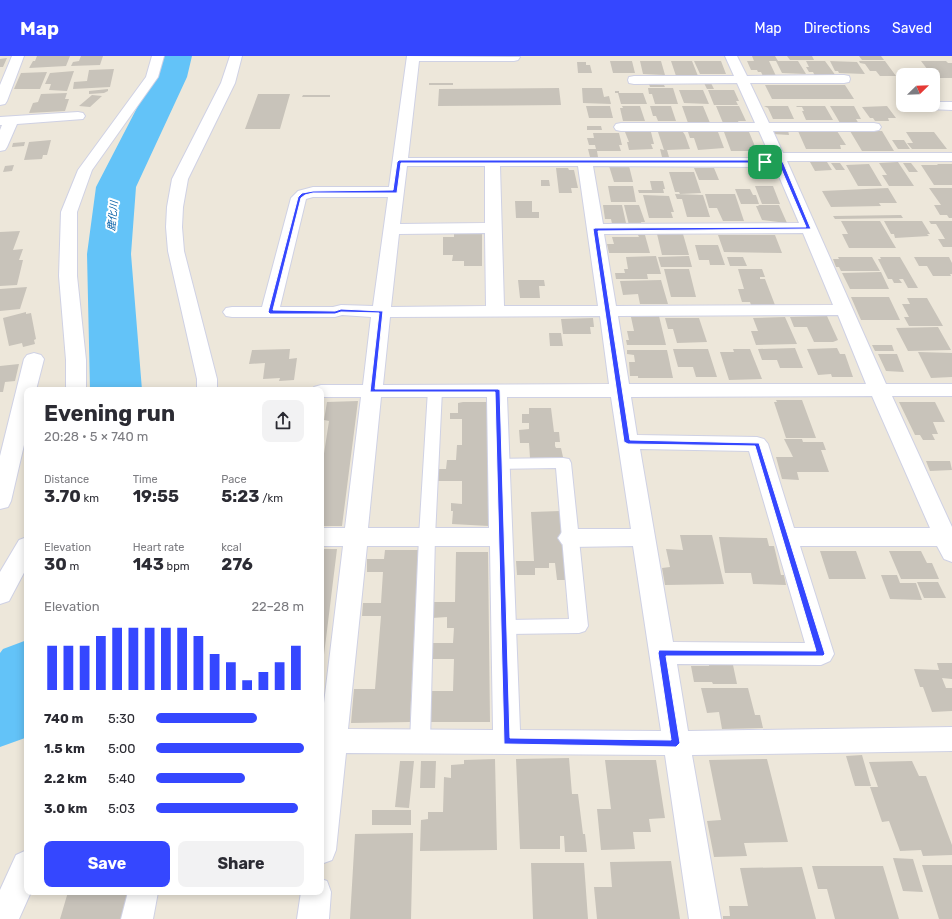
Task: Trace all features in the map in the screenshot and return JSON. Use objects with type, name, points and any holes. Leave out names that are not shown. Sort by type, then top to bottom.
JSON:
[{"type":"street","points":[[0,101],[18,56]]},
{"type":"street","points":[[76,387],[76,360],[68,276],[69,212],[85,170],[152,77],[158,56]]},
{"type":"street","points":[[207,387],[176,251],[174,227],[180,179],[228,83],[236,56]]},
{"type":"street","points":[[324,796],[327,741],[356,537],[395,192],[413,56],[514,57]]},
{"type":"street","points":[[731,56],[780,160],[879,390],[949,544],[786,537]]},
{"type":"street","points":[[634,80],[844,79]]},
{"type":"street","points":[[940,106],[952,106]]},
{"type":"street","points":[[0,147],[5,121],[78,116]]},
{"type":"street","points":[[621,128],[874,127]]},
{"type":"street","points":[[399,162],[765,162],[780,160],[952,157]]},
{"type":"street","points":[[492,162],[495,312]]},
{"type":"street","points":[[585,162],[619,390],[705,919]]},
{"type":"street","points":[[270,312],[299,198],[303,194],[313,192],[395,192]]},
{"type":"street","points":[[391,229],[493,228]]},
{"type":"street","points":[[595,229],[809,228]]},
{"type":"street","points":[[232,312],[335,312],[341,310],[381,312],[495,312],[844,310]]},
{"type":"street","points":[[27,387],[34,359]]},
{"type":"street","points":[[498,390],[506,742]]},
{"type":"street","points":[[324,391],[952,390]]},
{"type":"street","points":[[0,501],[24,401]]},
{"type":"street","points":[[628,442],[757,444],[821,654],[662,653]]},
{"type":"street","points":[[324,537],[502,537]]},
{"type":"street","points":[[570,538],[643,537]]},
{"type":"street","points":[[0,594],[24,551]]},
{"type":"street","points":[[327,741],[676,743],[952,739]]},
{"type":"street","points":[[3,919],[24,872]]},
{"type":"street","points":[[137,919],[142,895]]},
{"type":"street","points":[[313,919],[316,895]]},
{"type":"lane","points":[[420,741],[427,537],[435,390]]},
{"type":"lane","points":[[500,464],[563,463],[579,626],[504,627]]},
{"type":"building","points":[[37,56],[70,56],[66,66],[29,68]]},
{"type":"building","points":[[81,56],[103,56],[100,65],[71,66],[73,62],[79,61]]},
{"type":"building","points":[[752,56],[775,56],[778,61],[769,61],[776,76],[763,76],[761,72],[758,72],[757,70],[751,70],[747,61],[754,61]]},
{"type":"building","points":[[787,56],[812,56],[814,60],[790,60]]},
{"type":"building","points":[[859,56],[881,56],[884,60],[862,60]]},
{"type":"building","points":[[7,58],[3,67],[0,67],[0,59]]},
{"type":"building","points":[[610,61],[632,61],[635,73],[613,73]]},
{"type":"building","points":[[640,61],[661,61],[665,75],[643,74]]},
{"type":"building","points":[[671,61],[692,61],[698,76],[676,76]]},
{"type":"building","points":[[694,61],[721,61],[726,74],[700,74]]},
{"type":"building","points":[[776,61],[798,61],[806,74],[782,73]]},
{"type":"building","points":[[806,61],[825,61],[836,76],[815,76],[813,72],[809,72],[806,67],[809,67]]},
{"type":"building","points":[[830,61],[857,62],[865,74],[839,73],[838,71],[835,71]]},
{"type":"building","points":[[859,61],[885,61],[896,76],[880,76],[876,71],[870,71],[865,64],[860,63]]},
{"type":"building","points":[[921,61],[946,61],[948,63],[952,63],[952,78],[940,78],[940,68],[926,68]]},
{"type":"building","points":[[577,62],[586,62],[586,65],[590,65],[592,73],[578,73]]},
{"type":"building","points":[[114,69],[110,87],[73,89],[74,82],[87,81],[89,70]]},
{"type":"building","points":[[74,71],[67,91],[49,90],[51,84],[45,84],[50,73]]},
{"type":"building","points":[[47,72],[40,89],[14,89],[21,73]]},
{"type":"building","points":[[429,83],[453,83],[453,85],[429,85]]},
{"type":"building","points":[[704,83],[711,83],[714,89],[707,89]]},
{"type":"building","points":[[649,84],[664,85],[665,87],[650,87]]},
{"type":"building","points":[[765,85],[845,85],[854,99],[772,99]]},
{"type":"building","points":[[559,88],[561,105],[438,106],[439,89]]},
{"type":"building","points":[[582,88],[602,88],[604,97],[609,96],[611,104],[583,103]]},
{"type":"building","points":[[648,88],[673,88],[678,104],[655,104],[652,94],[649,94]]},
{"type":"building","points":[[108,89],[108,91],[104,93],[89,94],[89,91]]},
{"type":"building","points":[[679,90],[703,90],[709,104],[684,103]]},
{"type":"building","points":[[708,90],[734,90],[739,101],[736,101],[738,105],[714,105]]},
{"type":"building","points":[[615,91],[619,91],[619,93],[643,93],[647,104],[621,104],[618,93],[615,93]]},
{"type":"building","points":[[67,93],[65,99],[69,99],[65,111],[29,113],[33,103],[38,102],[41,94]]},
{"type":"building","points":[[258,94],[290,94],[280,129],[245,129]]},
{"type":"building","points":[[92,95],[102,96],[90,107],[79,106]]},
{"type":"building","points":[[303,95],[330,95],[330,97],[302,97]]},
{"type":"building","points":[[586,106],[610,106],[613,118],[589,118]]},
{"type":"building","points":[[622,106],[640,106],[645,121],[623,121],[620,108],[623,108]]},
{"type":"building","points":[[650,106],[671,106],[676,121],[658,121],[656,116],[653,116]]},
{"type":"building","points":[[682,106],[703,106],[710,123],[688,123]]},
{"type":"building","points":[[716,106],[739,106],[746,121],[738,121],[739,123],[723,123]]},
{"type":"building","points":[[764,106],[788,106],[794,119],[773,119],[768,108]]},
{"type":"building","points":[[796,106],[825,106],[833,120],[806,120],[802,107]]},
{"type":"building","points":[[830,106],[854,106],[861,119],[856,119],[859,124],[840,123]]},
{"type":"building","points":[[887,106],[896,118],[888,118],[889,121],[875,121],[873,118],[870,118],[862,107]]},
{"type":"building","points":[[587,126],[601,126],[602,130],[587,130]]},
{"type":"building","points":[[788,130],[789,135],[773,134],[771,131]]},
{"type":"building","points":[[798,131],[837,131],[846,145],[840,145],[841,149],[806,149]]},
{"type":"building","points":[[850,131],[882,131],[894,151],[862,151]]},
{"type":"building","points":[[625,132],[651,132],[654,144],[651,144],[653,149],[629,150],[627,142],[629,142]]},
{"type":"building","points":[[658,132],[683,132],[690,149],[667,150],[669,157],[662,157],[660,149],[664,150]]},
{"type":"building","points":[[688,132],[718,132],[724,148],[698,150],[694,138],[690,138]]},
{"type":"building","points":[[724,132],[749,132],[757,151],[731,151]]},
{"type":"building","points":[[906,132],[934,132],[947,149],[912,149],[907,143],[913,143]]},
{"type":"building","points":[[593,133],[619,133],[622,145],[619,145],[621,151],[597,151],[598,157],[590,157],[588,149],[596,149],[595,145],[589,145],[587,138],[594,138]]},
{"type":"building","points":[[51,140],[47,155],[43,155],[42,159],[24,160],[29,142]]},
{"type":"building","points":[[892,140],[904,140],[910,149],[898,149]]},
{"type":"building","points":[[25,142],[24,146],[12,147],[13,143]]},
{"type":"building","points":[[810,162],[827,162],[832,170],[815,171]]},
{"type":"building","points":[[898,162],[914,186],[889,186],[882,175],[887,175],[879,163]]},
{"type":"building","points":[[831,163],[840,163],[845,170],[836,170]]},
{"type":"building","points":[[903,163],[911,163],[918,172],[909,172]]},
{"type":"building","points":[[869,164],[882,186],[858,186],[846,165]]},
{"type":"building","points":[[937,164],[952,164],[952,185],[934,185],[921,165],[938,165]]},
{"type":"building","points":[[14,165],[12,171],[3,172],[5,166]]},
{"type":"building","points":[[609,166],[629,166],[633,182],[614,182]]},
{"type":"building","points":[[556,168],[568,168],[569,170],[574,170],[578,188],[571,188],[572,193],[559,193]]},
{"type":"building","points":[[694,168],[714,168],[719,180],[699,180]]},
{"type":"building","points":[[669,172],[694,172],[701,193],[680,194],[679,192],[675,192]]},
{"type":"building","points":[[541,180],[549,180],[550,186],[541,186]]},
{"type":"building","points":[[650,181],[663,181],[665,189],[663,189],[664,193],[639,193],[638,190],[652,190]]},
{"type":"building","points":[[608,186],[633,186],[636,202],[611,202]]},
{"type":"building","points":[[755,186],[773,186],[780,204],[762,204]]},
{"type":"building","points":[[888,188],[897,203],[879,203],[881,206],[831,207],[822,191]]},
{"type":"building","points":[[929,188],[952,188],[952,218],[949,218],[947,215],[940,215],[934,205],[941,205]]},
{"type":"building","points":[[735,189],[750,189],[753,195],[756,195],[759,204],[741,204]]},
{"type":"building","points":[[675,194],[703,195],[710,217],[687,217],[682,199],[677,199]]},
{"type":"building","points":[[705,194],[735,194],[744,221],[723,221],[717,208],[709,208]]},
{"type":"building","points":[[643,195],[669,196],[674,212],[671,212],[673,218],[649,218]]},
{"type":"building","points":[[515,201],[532,201],[532,212],[539,212],[539,218],[516,218]]},
{"type":"building","points":[[603,205],[622,205],[626,223],[612,224],[611,219],[605,219]]},
{"type":"building","points":[[624,205],[639,205],[645,222],[641,222],[642,225],[629,225]]},
{"type":"building","points":[[758,205],[779,205],[787,223],[762,220],[756,206],[759,206]]},
{"type":"building","points":[[901,215],[903,218],[835,219],[833,216]]},
{"type":"building","points":[[841,221],[880,221],[896,248],[849,248],[842,234],[848,234]]},
{"type":"building","points":[[884,221],[922,221],[930,234],[927,234],[929,236],[895,238],[894,234],[891,234]]},
{"type":"building","points":[[929,221],[952,221],[952,247],[943,247],[938,239],[945,239],[936,224],[931,224]]},
{"type":"building","points":[[20,231],[13,250],[23,249],[19,260],[23,260],[17,285],[0,286],[0,232]]},
{"type":"building","points":[[454,234],[482,234],[482,266],[464,266],[464,261],[452,261],[453,255],[443,255],[443,237],[454,237]]},
{"type":"building","points":[[657,234],[683,234],[689,255],[662,255]]},
{"type":"building","points":[[638,235],[645,235],[650,253],[609,253],[607,244],[614,244],[612,237],[639,237]]},
{"type":"building","points":[[718,235],[775,235],[782,253],[724,252]]},
{"type":"building","points":[[695,245],[718,245],[725,265],[710,265],[709,260],[699,260]]},
{"type":"building","points":[[656,256],[661,274],[647,274],[648,279],[616,279],[615,273],[625,273],[624,269],[628,269],[626,257]]},
{"type":"building","points":[[689,256],[692,267],[661,267],[658,257]]},
{"type":"building","points":[[727,257],[743,257],[747,266],[730,266]]},
{"type":"building","points":[[838,257],[872,257],[880,271],[841,271],[839,267],[836,267],[833,259],[839,259]]},
{"type":"building","points":[[880,257],[900,257],[918,288],[908,288],[903,279],[899,279],[902,283],[894,283],[892,279],[888,279],[878,259],[881,259]]},
{"type":"building","points":[[914,257],[949,257],[952,263],[952,274],[950,274],[951,276],[933,276],[927,266],[919,266]]},
{"type":"building","points":[[664,269],[689,269],[696,297],[671,297]]},
{"type":"building","points":[[738,269],[762,269],[765,277],[760,277],[760,279],[765,279],[775,305],[751,305],[750,302],[742,302],[738,289],[744,289]]},
{"type":"building","points":[[881,272],[889,289],[850,289],[842,273]]},
{"type":"building","points":[[518,280],[544,280],[545,286],[539,286],[540,298],[520,298]]},
{"type":"building","points":[[661,280],[668,304],[640,304],[638,294],[623,295],[620,281]]},
{"type":"building","points":[[27,287],[20,309],[0,311],[0,289]]},
{"type":"building","points":[[851,297],[889,297],[900,320],[861,320]]},
{"type":"building","points":[[907,298],[927,298],[943,326],[909,326],[904,317],[909,317],[902,304],[910,304]]},
{"type":"building","points":[[26,312],[26,314],[31,313],[36,339],[34,340],[35,344],[23,347],[22,343],[9,346],[3,318]]},
{"type":"building","points":[[659,316],[666,345],[627,345],[626,340],[629,340],[627,331],[634,331],[631,317]]},
{"type":"building","points":[[827,316],[838,340],[833,342],[814,342],[807,327],[794,327],[790,317]]},
{"type":"building","points":[[785,317],[797,344],[756,345],[751,331],[758,331],[753,318]]},
{"type":"building","points":[[593,318],[594,327],[590,327],[591,334],[563,334],[561,319]]},
{"type":"building","points":[[665,318],[699,318],[707,342],[677,343],[673,329],[668,329]]},
{"type":"building","points":[[938,327],[951,350],[908,351],[896,328]]},
{"type":"building","points":[[549,333],[561,333],[563,346],[550,346]]},
{"type":"building","points":[[872,345],[892,345],[894,351],[875,351]]},
{"type":"building","points":[[795,348],[803,368],[780,368],[777,360],[762,360],[758,349]]},
{"type":"building","points":[[837,348],[840,354],[845,354],[853,377],[832,377],[831,374],[818,375],[807,349]]},
{"type":"building","points":[[290,349],[289,359],[297,358],[294,380],[279,381],[280,378],[263,379],[265,363],[249,364],[252,350]]},
{"type":"building","points":[[673,349],[708,349],[717,377],[696,377],[693,367],[678,367]]},
{"type":"building","points":[[733,349],[750,349],[762,379],[729,380],[720,352],[734,352]]},
{"type":"building","points":[[627,350],[667,350],[673,378],[638,378],[638,376],[630,376],[629,362],[635,362],[634,355],[627,354]]},
{"type":"building","points":[[918,352],[952,353],[952,377],[931,378]]},
{"type":"building","points":[[878,354],[897,354],[904,372],[886,371]]},
{"type":"building","points":[[19,364],[15,381],[5,382],[3,392],[0,392],[0,366]]},
{"type":"building","points":[[776,400],[802,400],[816,438],[786,438],[774,402],[777,402]]},
{"type":"building","points":[[358,401],[342,526],[324,526],[324,454],[329,421],[324,420],[327,402]]},
{"type":"building","points":[[488,402],[489,526],[452,524],[453,511],[451,511],[451,503],[462,504],[462,481],[438,481],[438,469],[446,469],[447,460],[456,460],[457,445],[462,445],[462,419],[450,419],[450,413],[458,413],[458,403]]},
{"type":"building","points":[[899,402],[935,402],[945,422],[933,422],[938,434],[932,434],[935,440],[923,440],[920,435],[915,435]]},
{"type":"building","points":[[529,408],[551,408],[554,432],[559,432],[560,442],[555,442],[555,446],[556,448],[561,448],[563,457],[530,458],[529,443],[520,443],[519,430],[529,429],[529,423],[522,423],[522,414],[529,414]]},
{"type":"building","points":[[784,439],[802,439],[803,442],[823,442],[826,450],[821,450],[829,472],[797,472],[799,480],[782,479],[776,457],[793,457]]},
{"type":"building","points":[[926,461],[950,461],[952,470],[930,471]]},
{"type":"building","points":[[560,511],[567,580],[557,580],[555,563],[549,563],[549,568],[535,568],[535,575],[517,575],[516,561],[534,561],[531,512]]},
{"type":"building","points":[[680,535],[712,535],[724,584],[665,585],[662,568],[670,567],[666,549],[683,550]]},
{"type":"building","points":[[719,537],[767,538],[769,546],[774,546],[781,575],[784,575],[786,585],[753,584],[751,573],[725,573]]},
{"type":"building","points":[[324,549],[337,549],[324,655]]},
{"type":"building","points":[[385,550],[418,550],[410,722],[351,723],[354,689],[375,689],[381,616],[362,616],[363,603],[381,603],[383,572],[367,572],[367,559],[384,559]]},
{"type":"building","points":[[820,551],[856,551],[866,579],[829,579]]},
{"type":"building","points":[[889,551],[921,551],[927,563],[932,563],[939,579],[901,579]]},
{"type":"building","points":[[456,552],[488,552],[490,722],[430,722],[431,691],[453,691],[454,659],[431,659],[432,643],[453,643],[454,628],[447,628],[447,617],[432,618],[433,602],[455,602]]},
{"type":"building","points":[[881,575],[897,575],[900,583],[916,583],[922,600],[890,599]]},
{"type":"building","points":[[917,582],[938,582],[946,598],[924,598]]},
{"type":"building","points":[[937,663],[952,663],[952,679],[942,678],[946,688],[952,688],[952,711],[932,712],[923,687],[920,687],[914,669],[939,670]]},
{"type":"building","points":[[733,665],[737,684],[694,682],[691,666]]},
{"type":"building","points":[[701,688],[748,688],[755,715],[760,715],[763,728],[722,729],[719,712],[707,713]]},
{"type":"building","points":[[862,755],[871,786],[855,786],[846,756]]},
{"type":"building","points":[[569,758],[572,794],[578,794],[587,852],[565,852],[564,836],[560,836],[560,849],[520,849],[516,759]]},
{"type":"building","points":[[495,759],[497,850],[420,851],[421,820],[428,819],[428,812],[443,812],[444,777],[451,778],[451,765],[464,764],[464,760]]},
{"type":"building","points":[[767,759],[788,842],[744,843],[747,856],[714,857],[707,821],[721,820],[709,760]]},
{"type":"building","points":[[605,760],[656,760],[665,818],[649,819],[651,832],[633,832],[635,849],[601,850],[597,809],[611,809]]},
{"type":"building","points":[[400,761],[414,761],[409,808],[395,807]]},
{"type":"building","points":[[421,761],[436,761],[435,788],[420,788]]},
{"type":"building","points":[[912,761],[919,776],[926,776],[952,845],[952,855],[923,856],[921,850],[900,851],[889,821],[882,822],[870,787],[878,787],[869,762]]},
{"type":"building","points":[[372,810],[411,810],[411,825],[372,825]]},
{"type":"building","points":[[413,833],[411,919],[350,919],[355,834]]},
{"type":"building","points":[[893,858],[913,859],[923,892],[903,891]]},
{"type":"building","points":[[671,861],[680,919],[597,919],[594,887],[612,887],[610,862]]},
{"type":"building","points":[[531,863],[584,863],[588,919],[533,919]]},
{"type":"building","points":[[922,865],[952,865],[952,919],[939,919]]},
{"type":"building","points":[[812,866],[883,866],[899,919],[835,919],[827,889],[818,889]]},
{"type":"building","points":[[802,867],[816,919],[723,919],[723,916],[730,916],[729,906],[748,906],[740,868]]},
{"type":"building","points":[[67,895],[128,895],[123,919],[60,919]]},
{"type":"waterway","name":"鹿化川","points":[[116,387],[109,254],[116,187],[170,77],[176,56]]},
{"type":"waterway","name":"鹿化川","points":[[0,716],[24,674]]},
{"type":"route","points":[[399,162],[765,162],[781,163],[809,228],[595,229],[628,442],[757,444],[821,654],[662,653],[676,743],[506,742],[498,390],[372,391],[381,312],[341,310],[335,312],[270,312],[299,198],[303,194],[313,192],[395,192],[399,162]]}]
